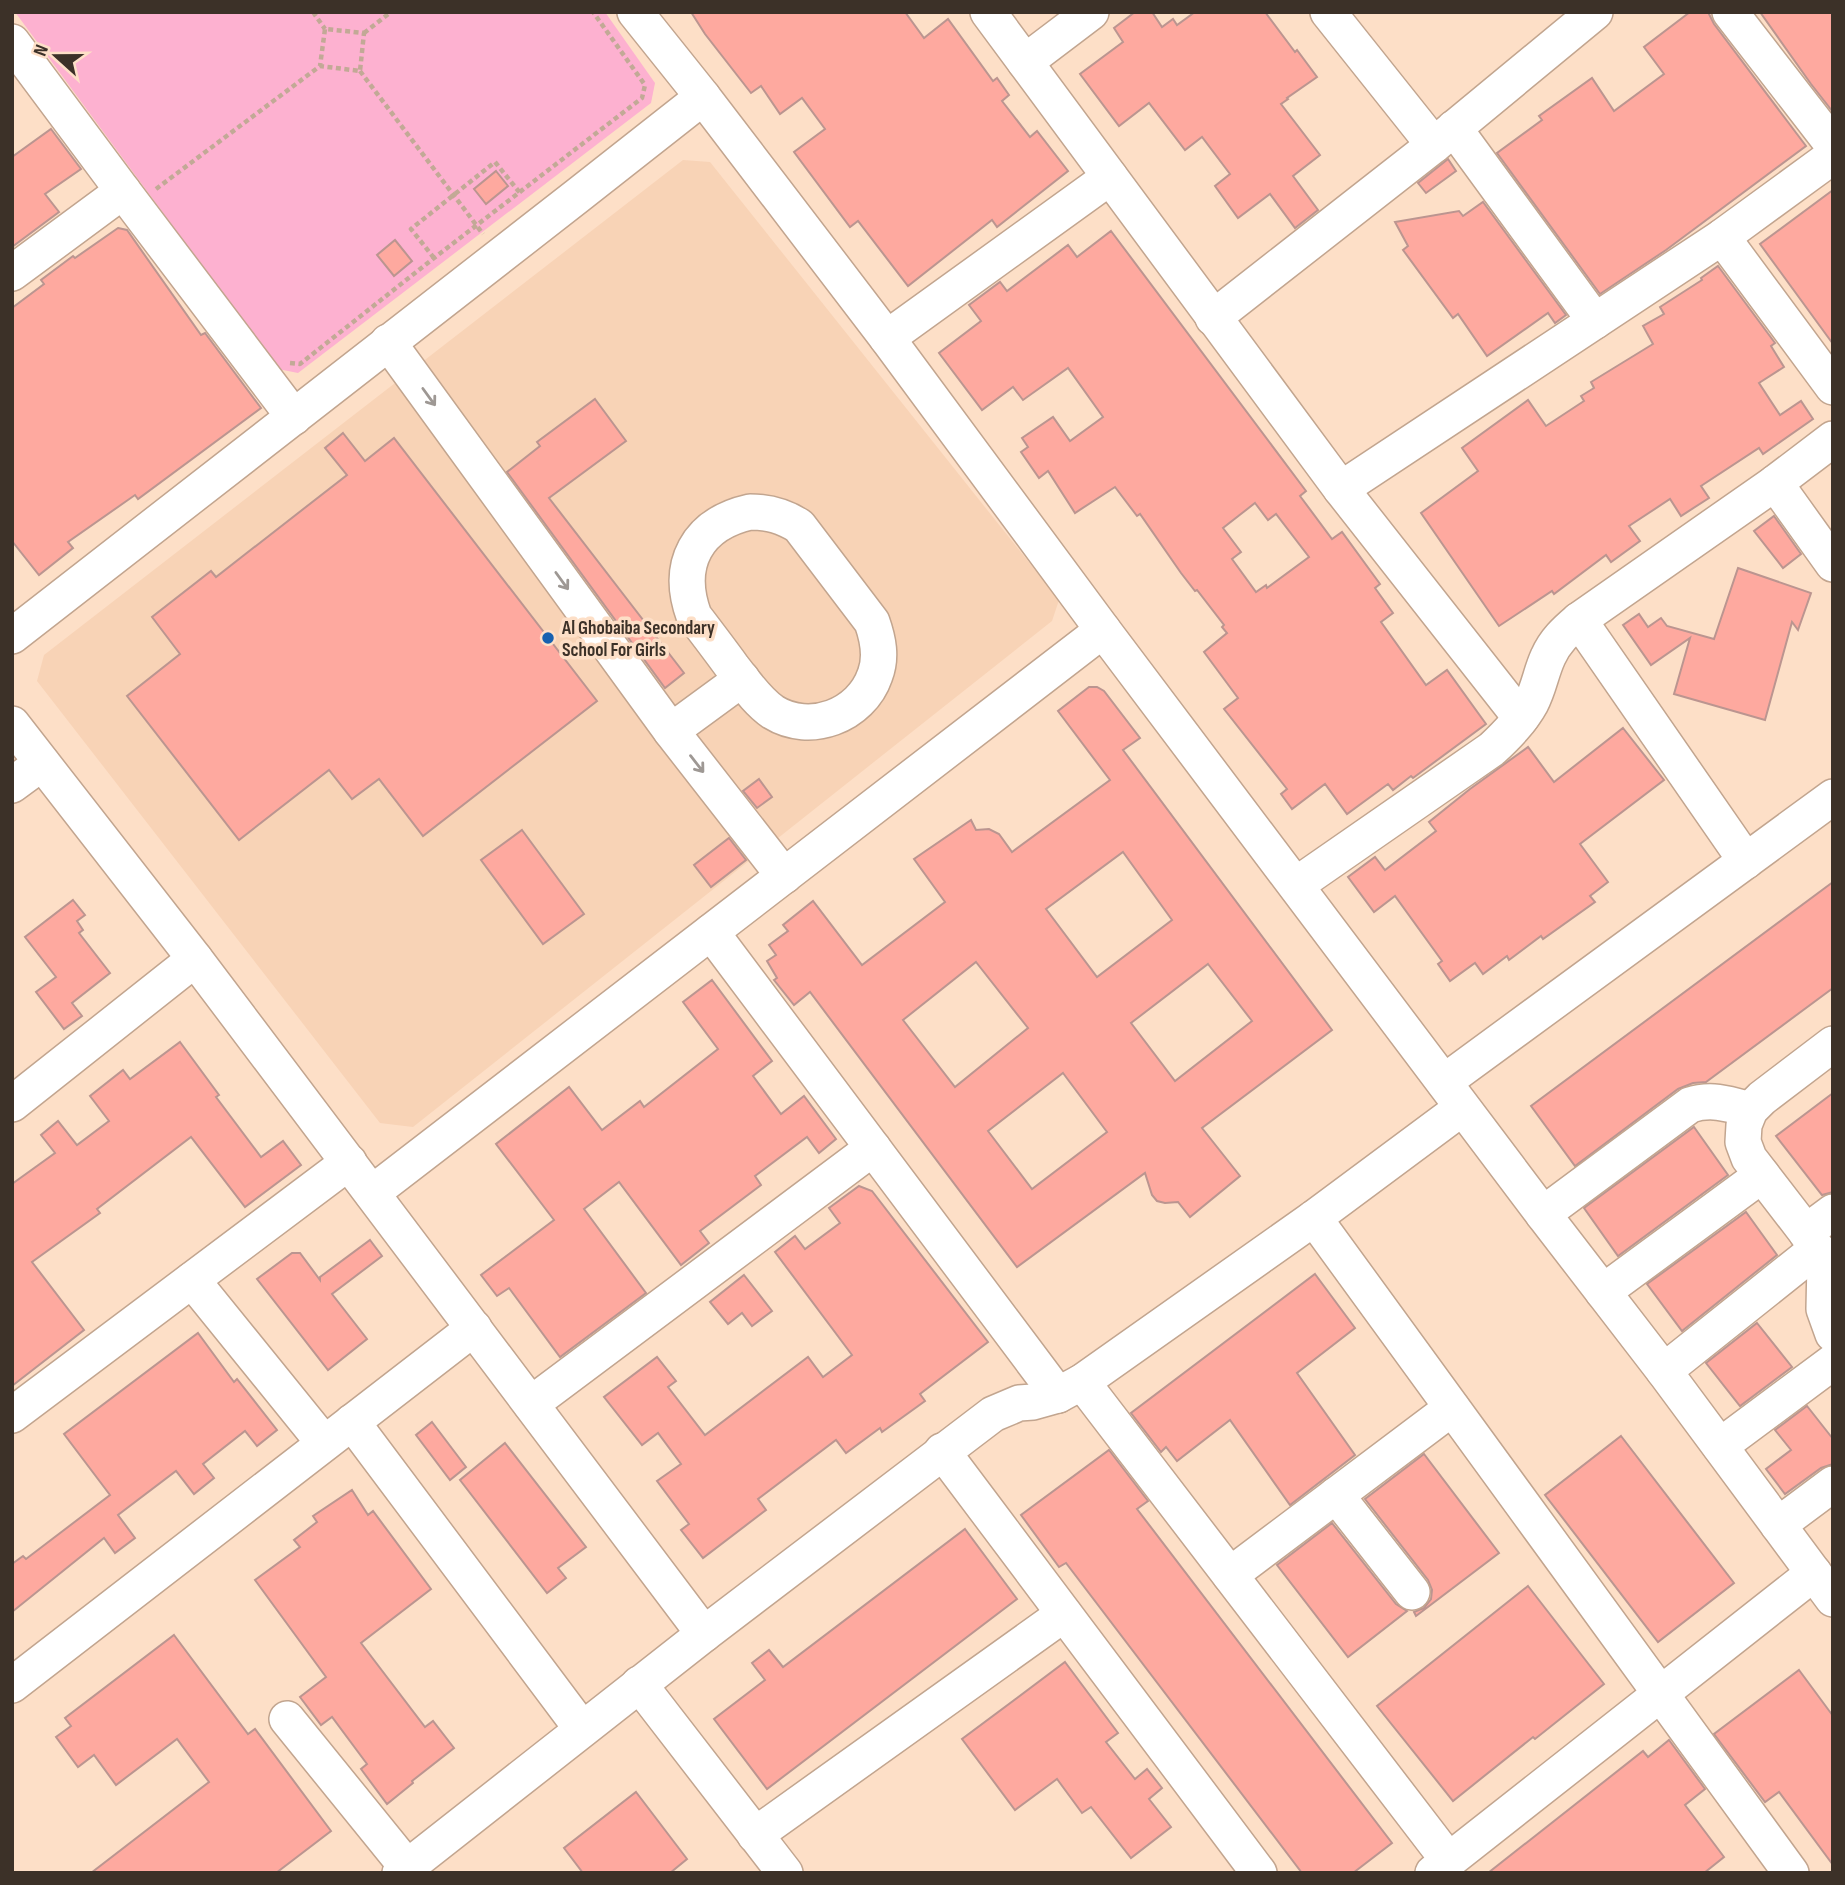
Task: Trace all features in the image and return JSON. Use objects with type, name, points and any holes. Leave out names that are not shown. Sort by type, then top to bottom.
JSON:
[{"type":"street","points":[[635,12],[887,338],[1103,630],[1664,1371],[1823,1586],[1661,1694],[1441,1867],[1230,1575],[1070,1388],[873,1149],[711,932]]},
{"type":"street","points":[[988,12],[1341,489],[1521,718]]},
{"type":"street","points":[[1025,62],[1091,12]]},
{"type":"street","points":[[1328,12],[1444,137],[1595,321]]},
{"type":"street","points":[[1213,318],[1444,137],[1595,12]]},
{"type":"street","points":[[1730,12],[1833,145]]},
{"type":"street","points":[[12,41],[139,190],[294,416]]},
{"type":"street","points":[[12,636],[703,97]]},
{"type":"street","points":[[1341,489],[1722,237],[1833,156]]},
{"type":"street","points":[[887,338],[1110,177]]},
{"type":"street","points":[[12,274],[139,190]]},
{"type":"street","points":[[1722,237],[1833,387]]},
{"type":"street","points":[[388,342],[671,731],[783,876]]},
{"type":"street","points":[[1296,885],[1503,739],[1521,718],[1538,687],[1554,646],[1579,620],[1775,483],[1833,439]]},
{"type":"street","points":[[1775,483],[1833,564]]},
{"type":"street","points":[[750,512],[768,512],[785,517],[799,526],[872,622],[878,639],[879,657],[876,674],[868,690],[856,704],[842,714],[825,720],[807,722],[773,712],[741,679],[694,616],[686,582],[688,565],[694,548],[718,523],[750,512]]},
{"type":"street","points":[[1579,620],[1746,861]]},
{"type":"street","points":[[372,1193],[1103,630]]},
{"type":"street","points":[[671,731],[741,679]]},
{"type":"street","points":[[12,724],[195,959],[704,1634]]},
{"type":"street","points":[[12,785],[42,763]]},
{"type":"street","points":[[287,1719],[403,1870],[639,1684],[993,1414],[1019,1403],[1046,1399],[1070,1388],[1314,1217],[1453,1095],[1746,861],[1833,797]]},
{"type":"street","points":[[12,1104],[195,959]]},
{"type":"street","points":[[1833,1044],[1750,1110],[1744,1125],[1743,1142],[1749,1158],[1762,1175],[1819,1231],[1826,1272],[1824,1309],[1833,1334]]},
{"type":"street","points":[[1543,1214],[1690,1105],[1712,1101],[1750,1110]]},
{"type":"street","points":[[531,1404],[873,1149]]},
{"type":"street","points":[[12,1415],[349,1162]]},
{"type":"street","points":[[1603,1292],[1762,1175]]},
{"type":"street","points":[[1314,1217],[1791,1873]]},
{"type":"street","points":[[1664,1371],[1819,1231]]},
{"type":"street","points":[[192,1280],[324,1443]]},
{"type":"street","points":[[12,1685],[474,1328]]},
{"type":"street","points":[[1720,1446],[1833,1362]]},
{"type":"street","points":[[1230,1575],[1452,1408]]},
{"type":"street","points":[[352,1422],[582,1729]]},
{"type":"street","points":[[942,1451],[1259,1873]]},
{"type":"street","points":[[1778,1525],[1833,1484]]},
{"type":"street","points":[[1336,1495],[1412,1592]]},
{"type":"street","points":[[755,1835],[1064,1614]]},
{"type":"street","points":[[639,1684],[785,1873]]},
{"type":"path","points":[[313,12],[325,29],[320,66]]},
{"type":"path","points":[[325,29],[364,33],[391,12]]},
{"type":"path","points":[[288,362],[300,365],[642,98],[645,85],[593,12]]},
{"type":"path","points":[[364,33],[360,71],[500,257]]},
{"type":"path","points":[[139,190],[320,66],[360,71]]},
{"type":"path","points":[[434,258],[411,229],[495,162],[520,193]]},
{"type":"shaded area","points":[[15,12],[605,12],[655,83],[651,103],[298,373],[278,369]]},
{"type":"shaded area","name":"Al Ghobaiba Secondary School For Girls","points":[[683,160],[710,162],[1059,600],[1052,621],[413,1127],[380,1123],[37,681],[44,655]]},
{"type":"building","points":[[691,12],[905,12],[924,38],[948,19],[993,81],[997,78],[1009,95],[1002,101],[1030,137],[1037,131],[1068,171],[997,227],[992,220],[908,286],[858,221],[850,227],[794,152],[825,129],[802,98],[780,114],[761,86],[751,93]]},
{"type":"building","points":[[1135,12],[1152,12],[1162,27],[1173,19],[1177,25],[1195,12],[1265,12],[1317,77],[1281,104],[1320,155],[1293,176],[1318,210],[1295,228],[1270,194],[1238,218],[1215,186],[1230,174],[1202,137],[1185,150],[1149,103],[1119,126],[1080,74],[1123,42],[1114,28]]},
{"type":"building","points":[[1690,12],[1708,12],[1714,24],[1806,146],[1666,250],[1600,294],[1497,153],[1542,120],[1539,116],[1592,78],[1614,111],[1664,74],[1644,47]]},
{"type":"building","points":[[1760,12],[1833,12],[1833,112],[1811,84]]},
{"type":"building","points":[[51,129],[81,169],[45,194],[59,212],[12,247],[12,157]]},
{"type":"building","points":[[1448,159],[1456,171],[1426,193],[1418,183]]},
{"type":"building","points":[[496,171],[508,186],[486,204],[474,189]]},
{"type":"building","points":[[1833,190],[1833,344],[1760,244]]},
{"type":"building","points":[[1483,202],[1566,315],[1555,323],[1548,313],[1487,356],[1458,314],[1453,318],[1403,250],[1408,246],[1395,222],[1459,211],[1463,216]]},
{"type":"building","points":[[118,228],[127,230],[201,335],[205,333],[261,408],[138,499],[135,495],[68,542],[73,548],[39,575],[12,541],[12,308],[44,284],[41,280]]},
{"type":"building","points":[[1111,231],[1306,491],[1300,496],[1332,539],[1342,532],[1380,584],[1375,588],[1393,613],[1381,622],[1426,685],[1447,670],[1486,724],[1413,778],[1411,776],[1393,790],[1388,784],[1347,814],[1325,784],[1292,809],[1281,794],[1287,789],[1224,709],[1238,698],[1204,652],[1227,633],[1222,627],[1224,625],[1181,573],[1140,514],[1137,516],[1115,487],[1075,513],[1048,471],[1039,478],[1021,452],[1028,447],[1022,438],[1053,417],[1070,441],[1103,417],[1068,368],[1023,400],[1013,387],[982,410],[939,353],[981,321],[969,305],[1000,282],[1007,291],[1068,245],[1077,257]],"holes":[[[1255,503],[1268,520],[1276,514],[1309,557],[1267,588],[1266,585],[1256,592],[1232,559],[1241,552],[1223,528]]]},
{"type":"building","points":[[395,240],[412,261],[394,276],[377,255]]},
{"type":"building","points":[[1718,266],[1775,343],[1771,346],[1784,367],[1759,383],[1780,415],[1801,401],[1813,419],[1763,454],[1759,448],[1701,486],[1709,498],[1681,516],[1670,499],[1629,526],[1640,541],[1611,562],[1606,555],[1554,594],[1552,591],[1499,626],[1421,513],[1478,471],[1462,448],[1528,400],[1546,426],[1584,401],[1581,396],[1594,388],[1591,382],[1653,344],[1643,326],[1664,314],[1660,307],[1702,280],[1701,278]]},
{"type":"building","points":[[595,399],[626,441],[549,498],[684,673],[665,688],[507,472],[540,446],[537,442]]},
{"type":"building","points":[[343,433],[365,461],[394,438],[597,701],[423,836],[379,779],[352,799],[329,770],[239,840],[127,696],[180,654],[152,617],[211,571],[216,577],[347,475],[325,448]]},
{"type":"building","points":[[1774,516],[1801,554],[1783,568],[1754,531]]},
{"type":"building","points":[[1738,568],[1811,593],[1798,630],[1792,622],[1765,720],[1674,694],[1690,638],[1651,665],[1623,625],[1639,614],[1648,627],[1661,618],[1667,626],[1714,639]]},
{"type":"building","points":[[1089,687],[1104,691],[1140,738],[1123,750],[1332,1030],[1202,1128],[1240,1176],[1190,1217],[1178,1202],[1157,1201],[1152,1195],[1145,1173],[1017,1267],[810,992],[794,1005],[774,980],[777,978],[767,961],[776,955],[769,945],[788,931],[783,925],[813,901],[862,965],[945,902],[914,859],[971,820],[976,830],[989,829],[999,834],[1012,852],[1110,780],[1058,711]],"holes":[[[1123,852],[1172,920],[1097,977],[1046,909]],[[976,962],[1028,1028],[955,1087],[903,1020]],[[1208,964],[1252,1021],[1175,1081],[1131,1023]],[[1063,1073],[1107,1132],[1032,1189],[988,1131]]]},
{"type":"building","points":[[1623,728],[1664,780],[1580,844],[1608,882],[1590,896],[1595,902],[1509,960],[1507,956],[1483,974],[1475,963],[1450,981],[1438,964],[1442,961],[1395,896],[1374,912],[1348,877],[1375,857],[1385,870],[1436,831],[1429,822],[1528,747],[1554,782]]},
{"type":"building","points":[[759,779],[772,797],[757,808],[743,791]]},
{"type":"building","points":[[522,830],[584,914],[543,944],[481,860]]},
{"type":"building","points":[[729,838],[746,860],[711,887],[694,865]]},
{"type":"building","points":[[1833,882],[1833,988],[1706,1082],[1693,1083],[1678,1089],[1575,1166],[1531,1106]]},
{"type":"building","points":[[73,900],[85,915],[77,921],[83,930],[79,933],[110,973],[72,1003],[82,1016],[64,1029],[36,992],[56,977],[25,937]]},
{"type":"building","points":[[712,980],[772,1061],[753,1076],[781,1114],[804,1096],[836,1139],[819,1153],[807,1137],[755,1176],[761,1185],[700,1231],[709,1243],[681,1265],[619,1182],[584,1209],[646,1293],[560,1357],[509,1288],[497,1296],[481,1275],[554,1220],[496,1144],[569,1087],[602,1130],[640,1101],[644,1107],[718,1049],[683,1002]]},
{"type":"building","points":[[180,1042],[219,1095],[216,1097],[261,1157],[283,1141],[301,1165],[245,1207],[191,1137],[97,1209],[100,1213],[32,1262],[84,1330],[12,1386],[12,1184],[55,1153],[41,1135],[58,1121],[77,1145],[109,1121],[90,1096],[123,1070],[130,1079]]},
{"type":"building","points":[[1833,1093],[1833,1192],[1822,1195],[1776,1136]]},
{"type":"building","points":[[1694,1127],[1728,1175],[1618,1256],[1584,1208]]},
{"type":"building","points":[[859,1186],[872,1191],[988,1342],[920,1394],[925,1401],[882,1432],[880,1428],[846,1453],[836,1440],[758,1499],[766,1510],[703,1558],[681,1530],[689,1524],[657,1481],[681,1464],[658,1433],[642,1445],[604,1397],[657,1357],[676,1381],[668,1387],[705,1435],[808,1357],[823,1377],[852,1355],[775,1252],[795,1236],[805,1249],[840,1223],[829,1208]]},
{"type":"building","points":[[1746,1212],[1777,1255],[1682,1331],[1647,1284]]},
{"type":"building","points":[[370,1240],[382,1256],[332,1294],[367,1339],[328,1370],[257,1279],[292,1253],[300,1253],[320,1280],[320,1277]]},
{"type":"building","points":[[1315,1274],[1355,1328],[1297,1373],[1355,1455],[1290,1505],[1230,1420],[1177,1461],[1166,1447],[1161,1452],[1131,1413]]},
{"type":"building","points":[[744,1275],[772,1311],[752,1326],[742,1313],[728,1324],[710,1302]]},
{"type":"building","points":[[1757,1323],[1792,1367],[1740,1406],[1706,1363]]},
{"type":"building","points":[[198,1333],[234,1382],[237,1379],[277,1430],[257,1446],[245,1431],[203,1464],[214,1478],[194,1494],[176,1471],[118,1515],[135,1538],[115,1553],[104,1538],[12,1612],[12,1564],[23,1556],[26,1559],[110,1495],[64,1434]]},
{"type":"building","points":[[1807,1406],[1833,1439],[1833,1464],[1821,1468],[1785,1494],[1766,1469],[1791,1450],[1775,1430]]},
{"type":"building","points":[[432,1422],[466,1467],[450,1480],[416,1435]]},
{"type":"building","points":[[1621,1436],[1734,1583],[1658,1642],[1545,1495]]},
{"type":"building","points":[[505,1443],[586,1547],[558,1568],[566,1578],[547,1593],[460,1480]]},
{"type":"building","points":[[1109,1450],[1148,1501],[1137,1509],[1392,1843],[1353,1873],[1302,1873],[1066,1563],[1059,1567],[1021,1515]]},
{"type":"building","points":[[1424,1454],[1499,1553],[1416,1616],[1414,1612],[1424,1608],[1431,1599],[1432,1590],[1428,1580],[1365,1499]]},
{"type":"building","points":[[352,1490],[368,1515],[373,1511],[431,1589],[361,1643],[425,1727],[433,1721],[454,1748],[387,1804],[361,1769],[367,1764],[332,1717],[321,1725],[300,1697],[326,1677],[255,1580],[300,1547],[294,1540],[317,1522],[313,1516]]},
{"type":"building","points":[[1332,1523],[1396,1604],[1407,1611],[1348,1657],[1277,1565]]},
{"type":"building","points":[[965,1529],[1017,1599],[767,1789],[714,1719],[765,1680],[752,1663],[769,1650],[783,1667]]},
{"type":"building","points":[[1528,1586],[1604,1684],[1453,1801],[1377,1706]]},
{"type":"building","points":[[174,1635],[248,1734],[255,1729],[331,1831],[276,1873],[91,1873],[209,1782],[177,1739],[116,1785],[94,1755],[78,1767],[56,1737],[71,1726],[65,1718]]},
{"type":"building","points":[[1065,1662],[1118,1733],[1106,1742],[1135,1779],[1147,1769],[1162,1788],[1149,1799],[1171,1827],[1131,1858],[1091,1807],[1082,1813],[1057,1779],[1015,1810],[962,1739]]},
{"type":"building","points":[[1799,1670],[1833,1716],[1833,1865],[1779,1792],[1765,1802],[1714,1734]]},
{"type":"building","points":[[1669,1740],[1705,1789],[1685,1805],[1724,1857],[1704,1873],[1488,1873],[1643,1751],[1648,1757]]},
{"type":"building","points":[[636,1792],[687,1859],[670,1873],[583,1873],[564,1848]]},
{"type":"place","name":"Al Ghobaiba Secondary School For Girls","points":[[548,638]]}]
